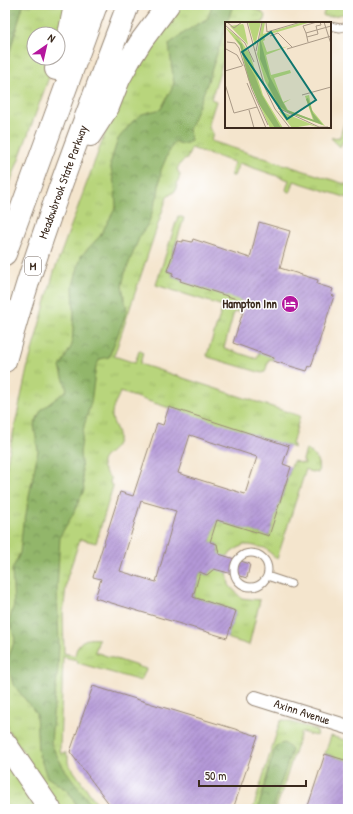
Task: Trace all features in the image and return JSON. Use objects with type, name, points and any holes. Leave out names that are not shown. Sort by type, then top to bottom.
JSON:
[{"type":"highway","points":[[43,149],[55,73],[70,30],[75,5]]},
{"type":"highway","points":[[5,254],[96,5]]},
{"type":"highway","name":"Meadowbrook State Parkway","points":[[5,361],[31,271],[128,5]]},
{"type":"highway","points":[[66,173],[108,107],[119,79],[132,54],[168,5]]},
{"type":"highway","points":[[5,744],[50,809]]},
{"type":"street","name":"Axinn Avenue","points":[[256,698],[348,727]]},
{"type":"lane","points":[[331,26],[340,28],[348,26]]},
{"type":"lane","points":[[248,554],[260,556],[267,564],[267,576],[260,584],[256,586],[245,586],[237,580],[235,575],[235,564],[238,559],[248,554]]},
{"type":"lane","points":[[267,576],[291,584]]},
{"type":"green space","points":[[5,5],[70,5],[61,26],[26,26],[26,66],[53,66],[5,197]]},
{"type":"green space","points":[[5,5],[23,5],[5,69]]},
{"type":"green space","points":[[176,5],[255,5],[254,9],[262,12],[265,16],[263,22],[225,22],[225,55],[211,99],[216,101],[209,123],[209,128],[213,133],[211,141],[348,185],[348,198],[294,181],[291,191],[288,192],[286,190],[289,180],[239,163],[234,176],[232,176],[231,174],[234,162],[191,148],[187,159],[180,164],[177,169],[180,175],[175,191],[167,197],[114,356],[135,363],[139,351],[141,351],[143,353],[140,364],[300,416],[292,444],[294,445],[294,448],[120,392],[112,413],[112,419],[118,434],[118,440],[116,446],[102,461],[102,465],[111,479],[111,485],[113,486],[96,543],[80,539],[67,578],[63,614],[64,653],[75,656],[77,647],[82,642],[89,639],[99,639],[95,652],[146,669],[141,681],[78,663],[77,660],[63,657],[61,754],[65,752],[68,756],[68,763],[101,809],[62,809],[5,725],[5,472],[27,369],[54,272],[118,98]]},
{"type":"green space","points":[[212,5],[233,5],[227,22],[225,22],[225,29],[207,84],[189,130],[191,141],[183,144],[175,141],[170,149],[161,170],[158,194],[149,222],[139,238],[125,273],[122,286],[127,311],[109,357],[100,359],[96,366],[91,402],[84,426],[80,453],[84,490],[72,516],[60,536],[57,590],[59,644],[58,668],[51,744],[63,767],[94,809],[79,809],[68,791],[47,777],[38,751],[36,713],[13,684],[7,662],[15,639],[9,621],[14,605],[12,570],[20,553],[23,523],[25,520],[38,451],[34,425],[41,410],[67,390],[60,367],[72,345],[74,312],[73,286],[81,256],[100,236],[116,207],[115,188],[110,164],[118,139],[132,122],[142,114],[161,109],[174,84],[169,44],[208,18]]},
{"type":"green space","points":[[321,5],[348,5],[348,13],[328,17],[324,16],[326,7]]},
{"type":"green space","points":[[348,110],[348,140],[344,139],[340,147],[331,138],[340,137]]},
{"type":"green space","points":[[178,216],[184,218],[167,271],[173,273],[172,276],[181,279],[180,280],[241,300],[238,312],[234,312],[224,348],[257,359],[259,352],[288,315],[274,360],[269,359],[265,372],[262,373],[208,357],[207,355],[223,306],[156,285]]},
{"type":"green space","points":[[306,449],[318,462],[318,473],[308,471],[306,469],[277,559],[265,548],[250,545],[243,545],[226,557],[219,557],[217,544],[210,542],[217,520],[269,536],[293,461],[305,464],[303,460]]},
{"type":"green space","points":[[216,567],[227,572],[229,585],[241,598],[260,600],[249,645],[227,638],[236,611],[193,597],[200,572],[207,575]]},
{"type":"green space","points":[[282,720],[316,730],[316,736],[301,732],[276,809],[253,809],[280,722]]},
{"type":"green space","points":[[331,736],[348,741],[348,761],[325,754]]},
{"type":"green space","points":[[284,743],[292,750],[277,795],[274,809],[258,809],[274,751],[278,745]]},
{"type":"green space","points":[[5,752],[45,809],[5,809]]},
{"type":"building","name":"Hampton Inn","points":[[259,222],[290,231],[280,268],[318,280],[317,284],[333,289],[331,295],[334,296],[311,367],[309,366],[307,371],[273,361],[274,358],[233,343],[246,302],[180,281],[181,279],[172,276],[173,273],[167,271],[177,241],[183,242],[183,240],[192,242],[193,239],[250,258]]},
{"type":"building","points":[[169,407],[289,446],[283,464],[291,467],[269,536],[217,520],[210,542],[217,544],[219,554],[250,564],[247,578],[214,569],[207,575],[200,572],[193,597],[236,611],[227,638],[95,598],[101,579],[93,577],[120,492],[133,496],[157,423],[163,425]],"holes":[[[190,435],[257,457],[245,494],[178,473]],[[141,501],[176,511],[156,582],[120,571]]]},
{"type":"building","points":[[93,686],[258,736],[233,809],[113,809],[70,752]]},
{"type":"building","points":[[325,754],[348,761],[348,809],[307,809]]},
{"type":"place","name":"Hampton Inn","points":[[290,304]]}]
